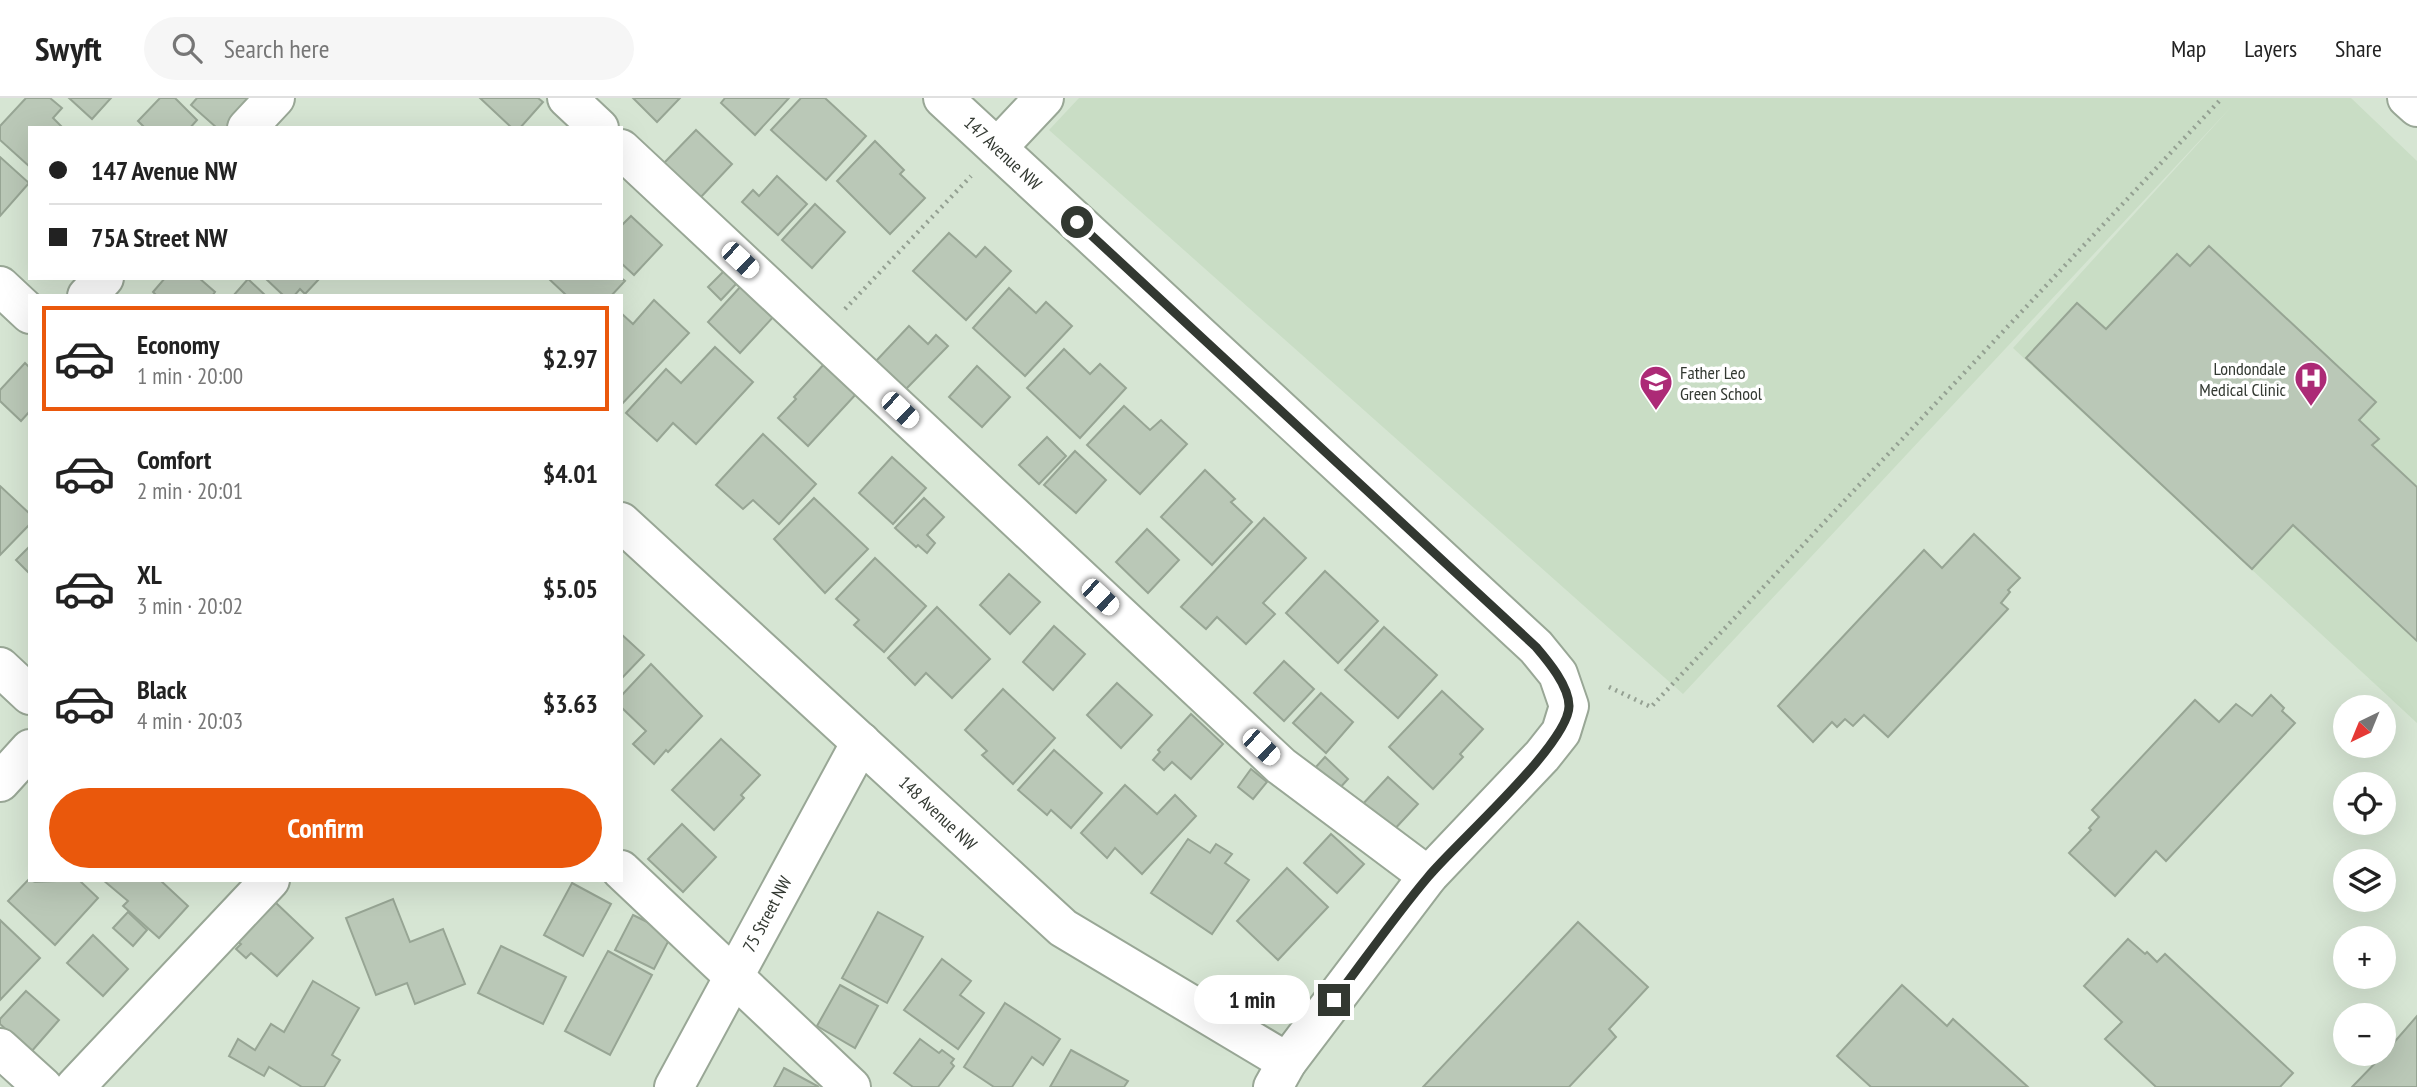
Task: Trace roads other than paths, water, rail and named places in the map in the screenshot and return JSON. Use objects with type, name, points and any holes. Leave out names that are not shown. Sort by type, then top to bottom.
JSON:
[{"type":"street","points":[[249,126],[275,98]]},
{"type":"street","points":[[567,98],[597,126]]},
{"type":"street","name":"147 Avenue NW","points":[[943,98],[1536,647],[1558,674],[1569,706],[1561,732],[1542,756],[1428,876]]},
{"type":"street","points":[[997,148],[1044,98]]},
{"type":"street","points":[[2407,98],[2417,107]]},
{"type":"street","points":[[623,151],[1281,766],[1428,876],[1280,1074]]},
{"type":"street","points":[[89,294],[102,280]]},
{"type":"street","points":[[0,286],[28,312]]},
{"type":"street","name":"148 Avenue NW","points":[[623,524],[1063,928],[1280,1074]]},
{"type":"street","points":[[0,667],[28,693]]},
{"type":"street","name":"75 Street NW","points":[[674,1087],[861,742]]},
{"type":"street","points":[[0,782],[28,752]]},
{"type":"street","points":[[623,872],[851,1087]]},
{"type":"street","points":[[75,1087],[268,882]]},
{"type":"street","points":[[0,1048],[43,1087]]},
{"type":"place","name":"Londondale Medical Clinic","points":[[2311,408]]},
{"type":"place","name":"Father Leo Green School","points":[[1656,412]]}]
